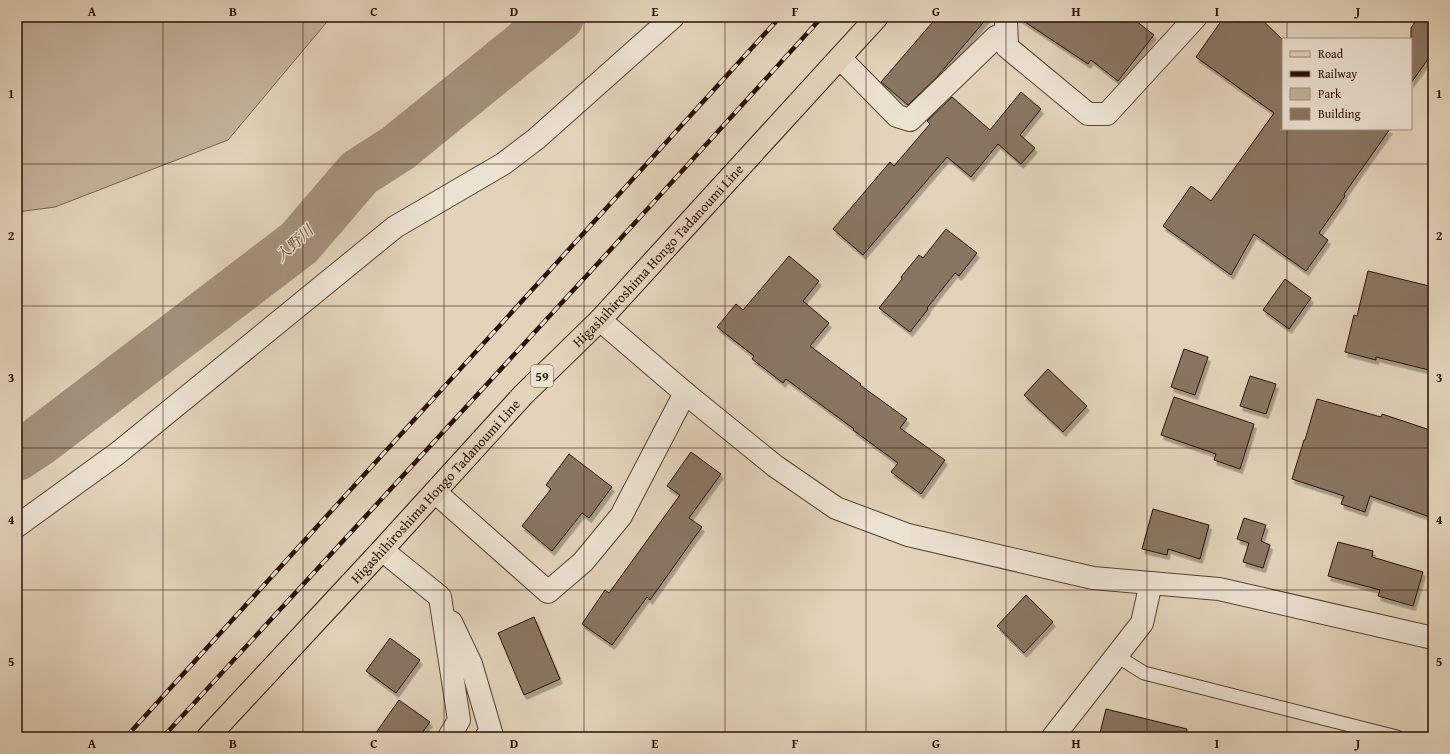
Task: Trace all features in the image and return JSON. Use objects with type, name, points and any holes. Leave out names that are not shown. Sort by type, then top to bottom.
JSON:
[{"type":"main road","name":"Higashihiroshima Hongo Tadanoumi Line","points":[[208,737],[382,550],[523,395],[600,320],[877,17]]},
{"type":"street","points":[[17,526],[118,453],[395,227],[503,164],[536,139],[673,17]]},
{"type":"street","points":[[1007,25],[1007,47],[1088,114],[1107,114],[1196,17]]},
{"type":"street","points":[[840,58],[897,116],[910,120],[1007,25]]},
{"type":"street","points":[[600,320],[685,393],[775,466],[836,508],[908,534],[1093,578],[1219,589],[1433,638]]},
{"type":"street","points":[[435,492],[548,592],[583,562],[621,516],[685,393]]},
{"type":"street","points":[[382,550],[440,597],[461,665],[491,732],[486,737]]},
{"type":"street","points":[[1053,737],[1142,623],[1151,583]]},
{"type":"street","points":[[449,737],[459,720],[461,665]]},
{"type":"lane","points":[[1117,656],[1144,674],[1397,737]]},
{"type":"green space","points":[[17,17],[331,17],[228,140],[55,207],[17,212]]},
{"type":"building","points":[[937,17],[988,17],[937,77],[908,105],[881,82]]},
{"type":"building","points":[[1019,17],[1131,17],[1154,35],[1118,81],[1091,60],[1088,64]]},
{"type":"building","points":[[1224,17],[1259,17],[1282,39],[1282,130],[1389,130],[1344,194],[1345,196],[1319,233],[1328,240],[1306,271],[1254,234],[1231,275],[1163,226],[1191,186],[1211,201],[1274,113],[1196,57]]},
{"type":"building","points":[[1418,17],[1421,17],[1433,25],[1433,52],[1412,82],[1412,38],[1411,28]]},
{"type":"building","points":[[1021,92],[1041,109],[1020,135],[1035,148],[1021,164],[998,144],[971,177],[947,157],[863,255],[833,229],[890,162],[894,166],[930,124],[927,121],[952,97],[990,130]]},
{"type":"building","points":[[946,229],[977,253],[959,276],[955,273],[910,332],[879,308],[919,255],[923,258]]},
{"type":"building","points":[[789,256],[819,281],[803,301],[829,323],[810,346],[907,419],[900,428],[945,460],[921,494],[891,472],[898,463],[786,379],[783,383],[752,359],[754,356],[717,327],[736,304],[743,310]]},
{"type":"building","points":[[1368,271],[1433,287],[1433,371],[1376,357],[1376,360],[1345,352],[1354,315],[1357,316]]},
{"type":"building","points":[[1285,279],[1311,298],[1289,329],[1263,310]]},
{"type":"building","points":[[1184,349],[1208,357],[1195,395],[1171,387]]},
{"type":"building","points":[[1048,369],[1087,406],[1063,432],[1024,395]]},
{"type":"building","points":[[1250,376],[1276,384],[1266,414],[1240,406]]},
{"type":"building","points":[[1174,397],[1254,424],[1240,469],[1214,460],[1216,454],[1161,435]]},
{"type":"building","points":[[1317,399],[1381,417],[1382,414],[1433,431],[1433,518],[1370,496],[1365,512],[1341,504],[1344,496],[1292,479]]},
{"type":"building","points":[[691,452],[721,474],[689,518],[702,527],[650,600],[647,597],[612,645],[582,624],[605,590],[609,593],[680,495],[667,486]]},
{"type":"building","points":[[569,454],[612,487],[589,518],[582,513],[552,551],[522,526],[551,489],[546,485]]},
{"type":"building","points":[[1153,509],[1209,525],[1200,559],[1168,549],[1167,555],[1142,549]]},
{"type":"building","points":[[1244,518],[1266,525],[1261,541],[1270,545],[1263,568],[1243,562],[1249,543],[1237,539]]},
{"type":"building","points":[[1338,542],[1373,551],[1372,557],[1423,572],[1413,606],[1378,596],[1380,590],[1328,576]]},
{"type":"building","points":[[1026,595],[1053,622],[1024,653],[997,626]]},
{"type":"building","points":[[534,617],[560,679],[524,695],[498,633]]},
{"type":"building","points":[[390,638],[420,660],[396,693],[366,671]]},
{"type":"building","points":[[399,700],[430,722],[419,737],[373,737]]},
{"type":"building","points":[[1106,709],[1187,729],[1186,737],[1099,737]]},
{"type":"waterway","name":"入野川","points":[[17,456],[38,442],[299,243],[359,173],[398,148],[559,17]]},
{"type":"railway","points":[[126,737],[780,17]]},
{"type":"railway","points":[[163,737],[822,17]]}]
